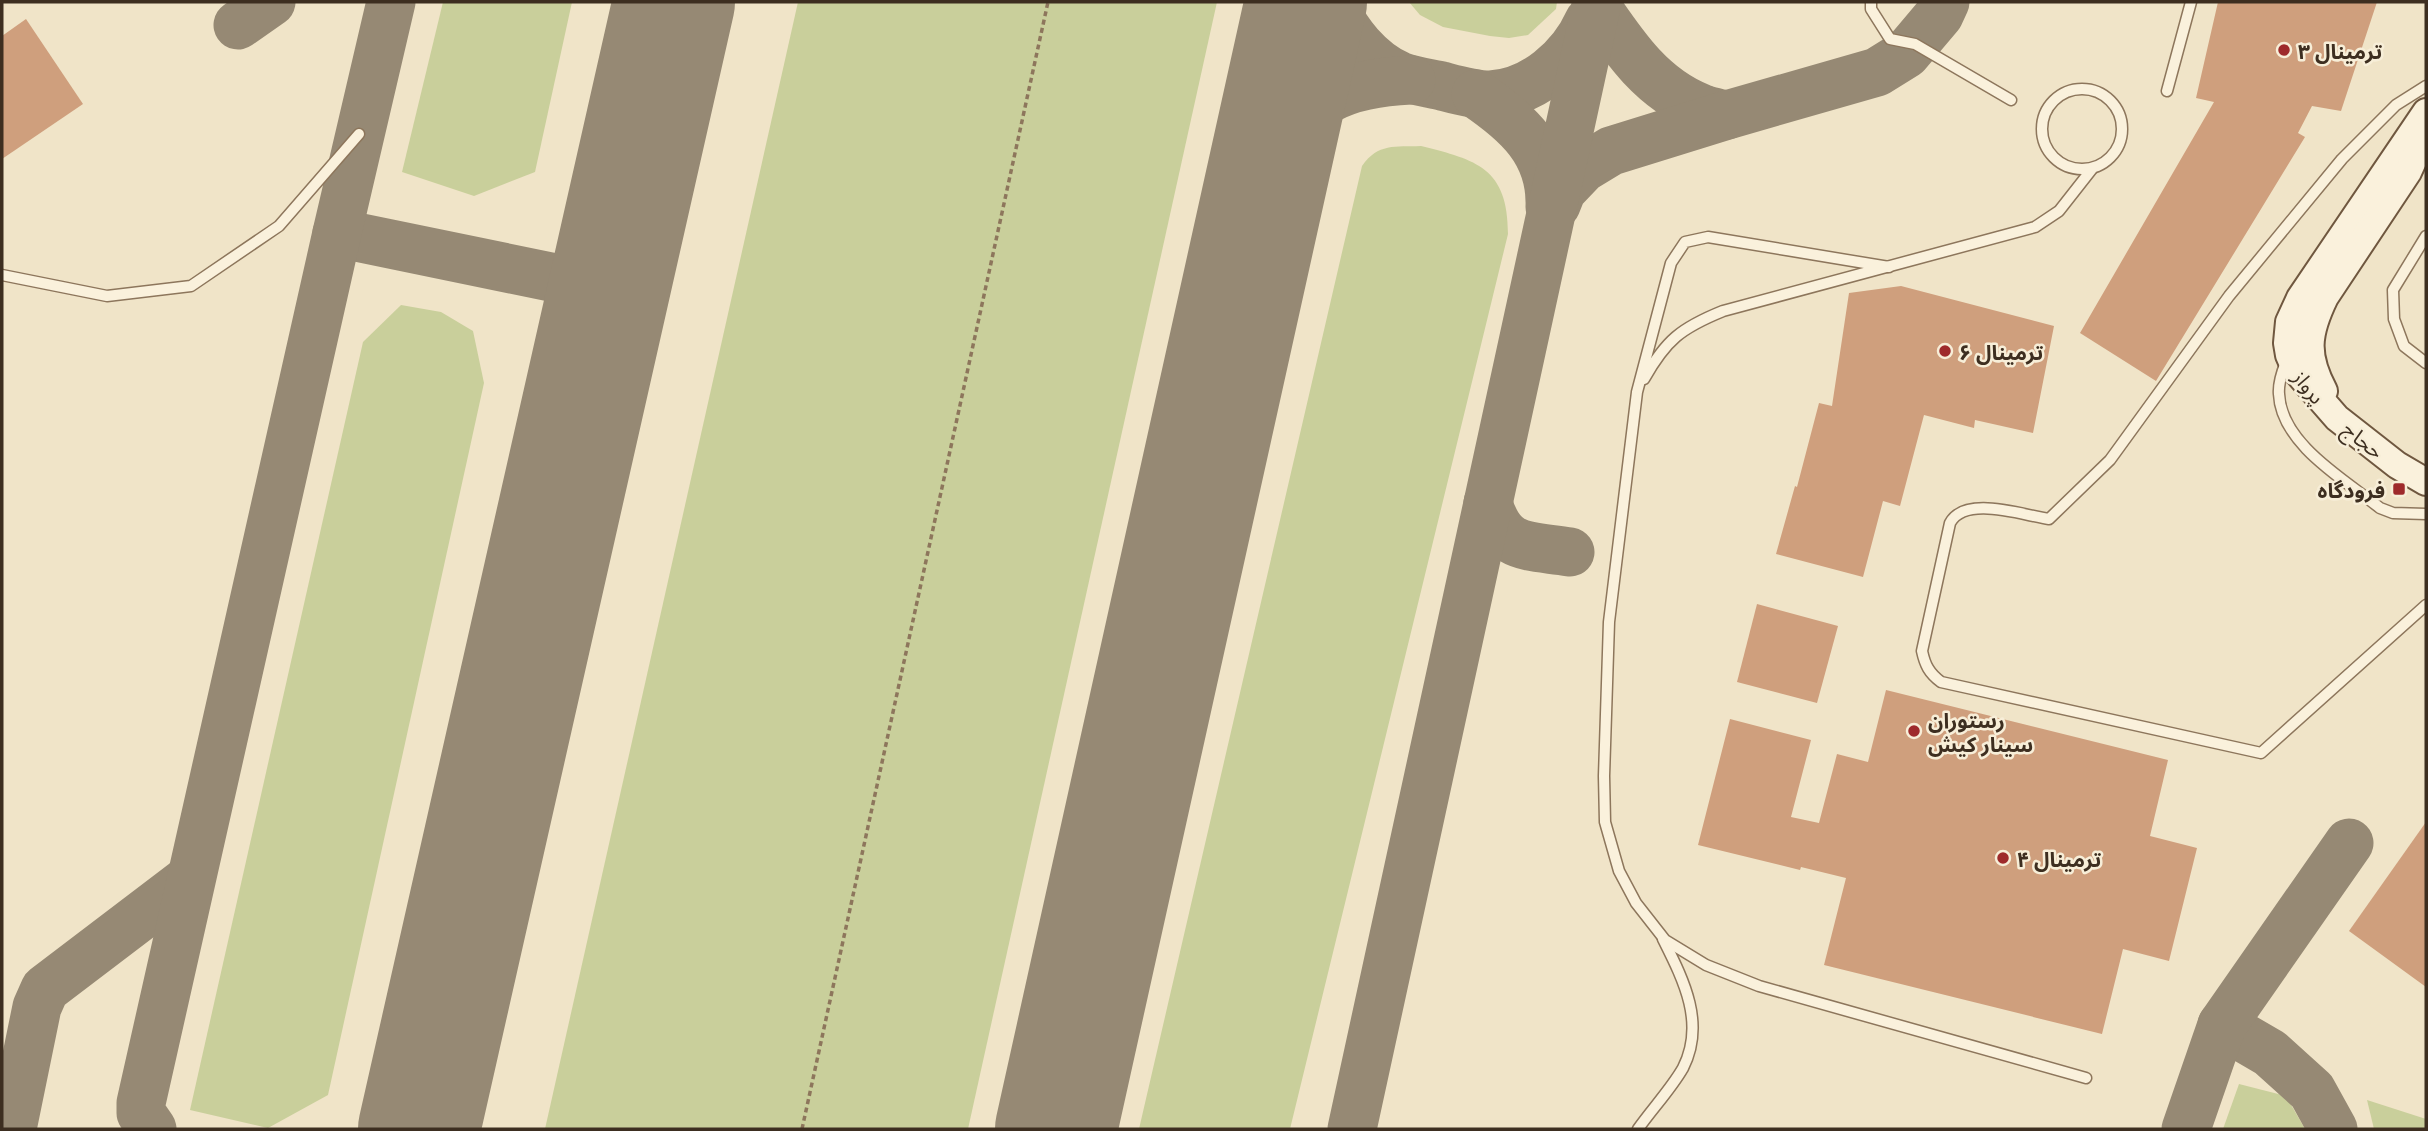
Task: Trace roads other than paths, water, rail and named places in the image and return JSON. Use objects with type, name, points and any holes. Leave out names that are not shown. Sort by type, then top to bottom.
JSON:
[{"type":"main road","name":"پرواز","points":[[2337,418],[2296,371],[2288,355],[2289,322],[2300,298],[2426,111]]},
{"type":"main road","name":"پرواز","points":[[2337,418],[2312,368],[2311,346],[2316,316],[2325,297],[2409,172],[2426,133]]},
{"type":"main road","name":"حجاج","points":[[2337,418],[2397,465],[2426,482]]},
{"type":"lane","points":[[1871,2],[1871,9],[1890,39],[1915,44],[2011,100]]},
{"type":"lane","points":[[2167,91],[2191,2]]},
{"type":"lane","points":[[2426,86],[2396,105],[2342,159],[2229,296],[2110,460],[2049,519],[1976,507],[1954,514],[1922,651],[1931,674],[1941,682],[2261,753],[2426,605]]},
{"type":"lane","points":[[1637,392],[1660,351],[1681,332],[1723,311],[2035,227],[2059,211],[2091,169],[2114,155],[2123,130],[2115,105],[2106,96],[2081,88],[2056,98],[2047,108],[2042,134],[2046,147],[2054,158],[2065,166],[2091,169]]},
{"type":"lane","points":[[2,275],[107,296],[191,286],[279,226],[359,134]]},
{"type":"lane","points":[[2426,236],[2393,290],[2394,318],[2404,346],[2426,363]]},
{"type":"lane","points":[[1889,267],[1708,237],[1685,242],[1671,263],[1637,392],[1609,622],[1605,822],[1619,871],[1636,903],[1665,940],[1706,965],[1759,986],[2086,1078]]},
{"type":"lane","points":[[2288,355],[2281,377],[2281,402],[2292,431],[2310,453],[2380,508],[2393,513],[2426,514]]},
{"type":"lane","points":[[1638,1129],[1682,1070],[1691,1049],[1693,1025],[1689,998],[1682,977],[1659,932]]},
{"type":"place","name":"ترمینال ۳","points":[[2284,50]]},
{"type":"place","name":"ترمینال ۶","points":[[1945,351]]},
{"type":"place","name":"فرودگاه","points":[[2399,489]]},
{"type":"place","name":"رستوران سینار کیش","points":[[1914,731]]},
{"type":"place","name":"ترمینال ۴","points":[[2003,858]]}]
